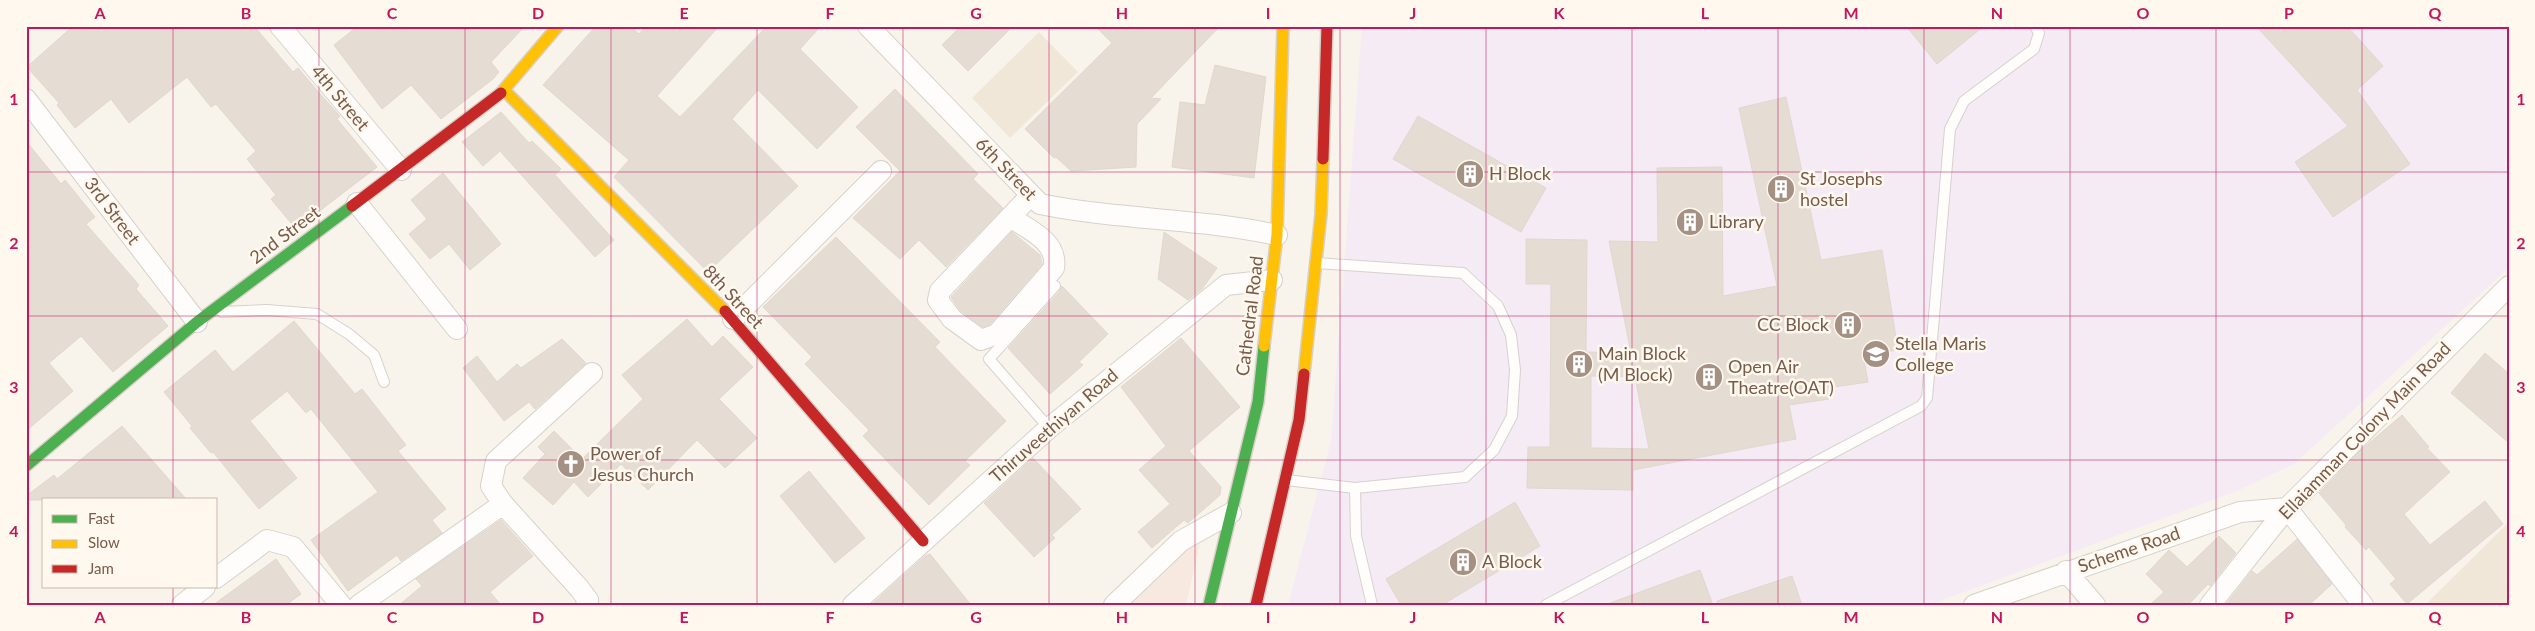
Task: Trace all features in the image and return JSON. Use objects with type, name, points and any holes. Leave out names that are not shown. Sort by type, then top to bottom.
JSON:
[{"type":"street","name":"4th Street","points":[[280,26],[401,170]]},
{"type":"street","name":"2nd Street","points":[[26,466],[204,317],[401,170],[504,90],[558,26]]},
{"type":"street","name":"6th Street","points":[[868,26],[1040,204],[1076,212],[1240,227],[1278,235]]},
{"type":"street","name":"Cathedral Road","points":[[1209,605],[1258,402],[1278,235],[1283,26]]},
{"type":"street","points":[[1256,605],[1299,420],[1321,214],[1327,26]]},
{"type":"street","name":"8th Street","points":[[504,90],[733,319],[923,541]]},
{"type":"street","name":"3rd Street","points":[[26,99],[204,317]]},
{"type":"street","points":[[733,319],[881,171]]},
{"type":"street","points":[[1010,217],[1048,243],[1055,258],[1054,268],[997,334],[981,340],[952,319],[938,300],[940,291],[1010,217],[1031,195]]},
{"type":"street","points":[[357,203],[457,329]]},
{"type":"street","name":"Thiruveethiyan Road","points":[[853,605],[1049,428],[1226,285],[1272,280]]},
{"type":"street","name":"Ellaiamman Colony Main Road","points":[[2210,605],[2287,508],[2509,286]]},
{"type":"street","points":[[586,605],[588,600],[579,588],[503,504],[491,486],[496,460],[592,373]]},
{"type":"street","points":[[359,605],[503,504]]},
{"type":"street","points":[[2287,508],[2363,605]]},
{"type":"street","name":"Scheme Road","points":[[1974,605],[2240,512],[2287,508]]},
{"type":"street","points":[[1114,605],[1181,542],[1231,513]]},
{"type":"street","points":[[218,577],[267,540],[293,547],[341,605]]},
{"type":"street","points":[[2066,572],[2095,605]]},
{"type":"street","points":[[182,605],[204,588]]},
{"type":"lane","points":[[1546,605],[1921,406],[1927,398],[1950,128],[1964,101],[2034,49],[2039,33],[2035,26]]},
{"type":"lane","points":[[1285,480],[1355,488],[1465,476],[1494,450],[1512,416],[1515,370],[1511,335],[1498,306],[1463,274],[1316,263]]},
{"type":"lane","points":[[1049,428],[989,359],[1055,286]]},
{"type":"lane","points":[[204,317],[267,310],[317,314],[350,334],[374,355],[384,382]]},
{"type":"lane","points":[[1355,488],[1356,536],[1372,605]]},
{"type":"shaded area","name":"Stella Maris College","points":[[1362,26],[2508,26],[2509,268],[2294,464],[2237,491],[1929,605],[1288,605],[1331,441]]},
{"type":"shaded area","points":[[1039,32],[1078,72],[1010,138],[972,98]]},
{"type":"shaded area","points":[[2509,522],[2509,605],[2425,605]]},
{"type":"shaded area","points":[[1200,544],[1186,605],[1122,605],[1175,551]]},
{"type":"building","points":[[73,26],[254,26],[293,72],[298,68],[340,116],[337,119],[377,167],[296,229],[271,199],[276,195],[247,159],[256,151],[216,104],[211,107],[187,77],[129,123],[111,99],[75,128],[57,105],[59,103],[27,67]]},
{"type":"building","points":[[358,26],[525,26],[491,62],[499,72],[493,79],[441,119],[411,85],[382,109],[334,45]]},
{"type":"building","points":[[596,26],[630,26],[639,34],[646,26],[719,26],[657,96],[680,117],[767,26],[821,26],[800,49],[858,107],[817,149],[758,90],[732,119],[798,186],[708,272],[614,177],[629,160],[543,85]]},
{"type":"building","points":[[961,26],[1013,26],[968,71],[942,45]]},
{"type":"building","points":[[1095,26],[1220,26],[1151,98],[1161,99],[1137,124],[1136,167],[1071,171],[1056,157],[1054,158],[1025,129],[1112,43]]},
{"type":"building","points":[[1906,26],[1984,26],[1937,64]]},
{"type":"building","points":[[2256,26],[2347,26],[2383,66],[2357,90],[2410,164],[2333,217],[2295,162],[2348,126]]},
{"type":"building","points":[[1215,65],[1266,77],[1254,178],[1172,167],[1180,102],[1205,105]]},
{"type":"building","points":[[895,89],[978,174],[973,179],[1003,208],[946,267],[919,240],[900,259],[853,218],[900,171],[856,127]]},
{"type":"building","points":[[1786,97],[1821,260],[1882,250],[1898,350],[1863,355],[1868,382],[1827,388],[1829,399],[1789,405],[1796,439],[1633,470],[1633,490],[1527,488],[1528,447],[1550,447],[1551,284],[1526,284],[1526,239],[1587,240],[1586,352],[1631,353],[1609,241],[1658,242],[1657,168],[1722,167],[1723,296],[1777,286],[1739,108]],"holes":[[[1591,376],[1635,377],[1649,449],[1591,448]]]},
{"type":"building","points":[[501,112],[529,143],[532,141],[561,169],[555,175],[614,240],[595,257],[500,151],[483,166],[462,142]]},
{"type":"building","name":"H Block","points":[[1418,116],[1546,188],[1521,232],[1393,159]]},
{"type":"building","points":[[26,141],[61,184],[65,180],[95,217],[86,224],[139,285],[136,289],[168,326],[113,372],[81,336],[49,363],[73,391],[26,431]]},
{"type":"building","points":[[443,173],[501,244],[470,270],[449,244],[430,259],[409,234],[427,219],[411,200]]},
{"type":"building","points":[[1012,232],[1040,255],[1042,264],[990,324],[983,327],[960,310],[951,297]]},
{"type":"building","points":[[1164,232],[1217,268],[1202,289],[1188,300],[1158,279]]},
{"type":"building","points":[[836,237],[940,342],[935,347],[1006,421],[965,461],[970,465],[929,505],[863,436],[869,430],[805,364],[812,357],[763,307]]},
{"type":"building","points":[[1062,286],[1108,334],[1079,362],[1083,365],[1050,394],[1008,348],[1060,291]]},
{"type":"building","points":[[687,319],[712,347],[723,336],[753,367],[719,399],[757,438],[725,468],[697,440],[648,490],[621,464],[588,497],[574,482],[553,505],[523,478],[545,454],[538,447],[554,431],[582,459],[643,399],[622,375]]},
{"type":"building","points":[[294,321],[355,394],[362,389],[406,445],[398,451],[446,509],[432,520],[442,533],[401,561],[397,555],[348,591],[311,540],[378,492],[311,409],[306,413],[287,391],[250,421],[297,478],[259,509],[213,452],[211,453],[190,428],[192,426],[164,392],[215,350],[233,372]]},
{"type":"building","points":[[1181,338],[1240,407],[1189,451],[1221,487],[1220,495],[1188,523],[1184,520],[1152,548],[1138,532],[1170,504],[1139,470],[1166,446],[1121,387]]},
{"type":"building","points":[[562,339],[586,363],[535,409],[529,402],[504,421],[463,368],[477,356],[497,382],[517,364],[521,368]]},
{"type":"building","points":[[2485,353],[2509,374],[2509,443],[2451,393]]},
{"type":"building","points":[[2402,415],[2429,447],[2427,448],[2450,472],[2404,514],[2430,545],[2485,501],[2503,524],[2407,604],[2390,584],[2396,579],[2369,547],[2366,550],[2345,527],[2346,525],[2319,493],[2361,450]]},
{"type":"building","points":[[122,426],[185,498],[42,498],[42,500],[26,500],[26,496],[54,475],[57,479]]},
{"type":"building","points":[[1033,458],[1081,509],[1052,535],[1055,538],[1034,557],[984,503]]},
{"type":"building","points":[[809,471],[865,538],[835,563],[780,496]]},
{"type":"building","name":"A Block","points":[[1515,502],[1540,546],[1442,605],[1401,605],[1386,579]]},
{"type":"building","points":[[501,520],[533,556],[490,592],[501,605],[399,605],[422,586],[416,579]]},
{"type":"building","points":[[2219,536],[2236,553],[2210,586],[2208,584],[2188,605],[2150,605],[2164,592],[2146,574],[2169,550],[2187,567]]},
{"type":"building","points":[[2297,539],[2332,584],[2309,605],[2227,603],[2252,571],[2257,575]]},
{"type":"building","points":[[930,554],[971,605],[871,605],[925,556]]},
{"type":"building","points":[[276,559],[301,594],[286,605],[213,605]]},
{"type":"building","points":[[1700,570],[1713,605],[1611,605],[1610,603]]},
{"type":"building","points":[[1792,576],[1802,605],[1718,605],[1717,601]]},
{"type":"traffic: fast","points":[[26,466],[197,322],[352,206]]},
{"type":"traffic: fast","points":[[1209,605],[1258,402],[1264,346]]},
{"type":"traffic: slow","points":[[501,93],[558,26]]},
{"type":"traffic: slow","points":[[1264,346],[1277,235],[1283,26]]},
{"type":"traffic: slow","points":[[504,90],[725,311]]},
{"type":"traffic: slow","points":[[1304,374],[1321,214],[1323,159]]},
{"type":"traffic: jam","points":[[1323,159],[1327,26]]},
{"type":"traffic: jam","points":[[352,206],[501,93]]},
{"type":"traffic: jam","points":[[725,311],[923,541]]},
{"type":"traffic: jam","points":[[1256,605],[1299,420],[1304,374]]},
{"type":"place","name":"H Block","points":[[1470,174]]},
{"type":"place","name":"St Josephs hostel","points":[[1781,189]]},
{"type":"place","name":"Library","points":[[1690,222]]},
{"type":"place","name":"CC Block","points":[[1848,325]]},
{"type":"place","name":"Stella Maris College","points":[[1876,354]]},
{"type":"place","name":"Main Block (M Block)","points":[[1579,364]]},
{"type":"place","name":"Open Air Theatre(OAT)","points":[[1709,377]]},
{"type":"place","name":"Power of Jesus Church","points":[[571,464]]},
{"type":"place","name":"A Block","points":[[1463,562]]}]
